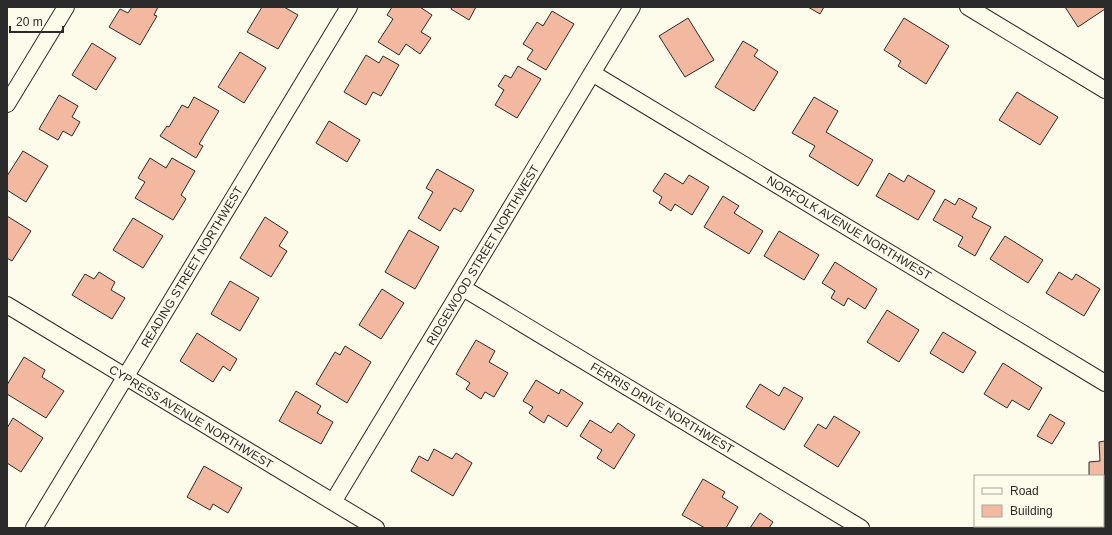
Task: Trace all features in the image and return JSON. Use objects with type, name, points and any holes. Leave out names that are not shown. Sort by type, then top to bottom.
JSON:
[{"type":"street","points":[[7,104],[66,7]]},
{"type":"street","name":"READING STREET NORTHWEST","points":[[34,528],[349,7]]},
{"type":"street","name":"RIDGEWOOD STREET NORTHWEST","points":[[333,502],[632,7]]},
{"type":"street","points":[[968,7],[1105,90]]},
{"type":"street","name":"NORFOLK AVENUE NORTHWEST","points":[[592,73],[1105,383]]},
{"type":"street","name":"FERRIS DRIVE NORTHWEST","points":[[463,288],[861,528]]},
{"type":"street","name":"CYPRESS AVENUE NORTHWEST","points":[[7,305],[376,528]]},
{"type":"building","points":[[132,7],[158,7],[154,15],[157,16],[140,45],[109,27],[120,9],[128,13]]},
{"type":"building","points":[[262,7],[284,7],[298,15],[278,49],[247,32]]},
{"type":"building","points":[[392,7],[420,7],[432,15],[421,32],[431,38],[420,54],[406,44],[399,55],[378,42],[393,19],[387,15]]},
{"type":"building","points":[[452,7],[476,7],[469,20],[451,9]]},
{"type":"building","points":[[808,7],[824,7],[820,14]]},
{"type":"building","points":[[1065,7],[1105,7],[1105,9],[1078,27]]},
{"type":"building","points":[[552,11],[574,24],[546,70],[527,59],[533,50],[523,44],[537,22],[543,26]]},
{"type":"building","points":[[688,18],[714,60],[685,77],[659,36]]},
{"type":"building","points":[[904,18],[949,46],[926,84],[898,66],[901,61],[884,50]]},
{"type":"building","points":[[743,41],[758,50],[754,56],[778,72],[754,111],[715,87]]},
{"type":"building","points":[[92,43],[116,58],[96,90],[72,75]]},
{"type":"building","points":[[240,52],[266,68],[244,103],[218,87]]},
{"type":"building","points":[[366,55],[379,63],[383,56],[399,65],[381,96],[373,92],[366,105],[344,92]]},
{"type":"building","points":[[518,66],[541,79],[517,118],[495,105],[504,90],[498,86],[505,75],[511,78]]},
{"type":"building","points":[[1017,92],[1058,117],[1040,145],[999,120]]},
{"type":"building","points":[[59,95],[78,106],[72,117],[80,122],[72,136],[63,131],[58,140],[39,129]]},
{"type":"building","points":[[194,97],[219,111],[199,144],[203,146],[196,158],[160,136],[167,126],[169,127],[182,105],[188,108]]},
{"type":"building","points":[[814,97],[838,111],[826,132],[873,160],[858,186],[809,156],[815,146],[792,133]]},
{"type":"building","points":[[329,121],[360,140],[347,162],[316,143]]},
{"type":"building","points":[[23,151],[48,166],[26,202],[7,190],[7,176]]},
{"type":"building","points":[[150,158],[166,168],[172,158],[195,171],[181,195],[186,199],[173,220],[135,198],[145,182],[138,178]]},
{"type":"building","points":[[437,169],[474,190],[461,212],[454,208],[440,231],[418,218],[433,192],[426,188]]},
{"type":"building","points":[[665,173],[683,184],[689,175],[709,187],[692,215],[675,204],[671,211],[659,203],[662,197],[653,191]]},
{"type":"building","points":[[889,173],[904,182],[908,175],[935,191],[918,220],[876,196]]},
{"type":"building","points":[[723,196],[739,206],[734,213],[763,231],[749,254],[704,227]]},
{"type":"building","points":[[959,198],[977,208],[972,217],[991,227],[975,256],[958,246],[963,237],[933,220],[945,199],[955,205]]},
{"type":"building","points":[[7,216],[31,231],[12,261],[7,258]]},
{"type":"building","points":[[265,217],[288,232],[279,246],[287,251],[271,277],[240,258]]},
{"type":"building","points":[[133,218],[163,236],[143,268],[113,250]]},
{"type":"building","points":[[409,230],[439,247],[415,289],[385,272]]},
{"type":"building","points":[[779,231],[819,255],[804,280],[764,256]]},
{"type":"building","points":[[1005,236],[1043,260],[1028,283],[990,259]]},
{"type":"building","points":[[835,262],[877,289],[865,309],[848,298],[844,306],[831,298],[835,291],[822,283]]},
{"type":"building","points":[[99,272],[115,282],[111,290],[125,298],[112,319],[72,295],[85,274],[94,279]]},
{"type":"building","points":[[1059,272],[1072,280],[1076,274],[1100,289],[1084,316],[1046,293]]},
{"type":"building","points":[[230,281],[259,298],[240,331],[211,314]]},
{"type":"building","points":[[382,289],[404,303],[381,339],[359,325]]},
{"type":"building","points":[[887,310],[919,330],[899,362],[867,342]]},
{"type":"building","points":[[943,332],[976,352],[963,373],[930,353]]},
{"type":"building","points":[[197,333],[237,359],[230,371],[223,366],[213,382],[180,361]]},
{"type":"building","points":[[476,340],[495,351],[489,362],[508,373],[494,397],[485,392],[481,399],[466,389],[470,383],[456,374]]},
{"type":"building","points":[[345,346],[371,362],[347,403],[316,384],[335,352],[340,355]]},
{"type":"building","points":[[24,357],[45,370],[42,377],[64,391],[46,418],[7,394],[7,385]]},
{"type":"building","points":[[1003,363],[1042,388],[1029,410],[1012,400],[1007,408],[984,394]]},
{"type":"building","points":[[536,380],[559,394],[561,389],[583,403],[567,427],[548,415],[544,423],[529,413],[533,407],[523,401]]},
{"type":"building","points":[[760,384],[779,396],[784,387],[803,398],[784,430],[746,407]]},
{"type":"building","points":[[296,391],[321,406],[317,413],[333,422],[321,444],[279,421]]},
{"type":"building","points":[[1050,414],[1065,423],[1052,444],[1037,436]]},
{"type":"building","points":[[834,416],[860,432],[838,467],[804,446],[818,424],[826,429]]},
{"type":"building","points":[[13,418],[43,438],[21,472],[7,463],[7,428]]},
{"type":"building","points":[[590,420],[611,433],[618,423],[635,435],[614,469],[597,458],[602,450],[580,436]]},
{"type":"building","points":[[1105,441],[1105,510],[1104,475],[1089,475],[1089,462],[1100,461],[1099,442]]},
{"type":"building","points":[[434,449],[452,459],[456,453],[472,463],[453,496],[411,471],[419,456],[428,461]]},
{"type":"building","points":[[204,466],[242,488],[228,513],[213,504],[210,510],[187,497]]},
{"type":"building","points":[[703,479],[725,492],[722,497],[738,507],[726,528],[705,528],[682,515]]},
{"type":"building","points":[[760,513],[773,522],[769,528],[750,528]]},
{"type":"building","points":[[1010,527],[1011,528],[976,528]]}]
